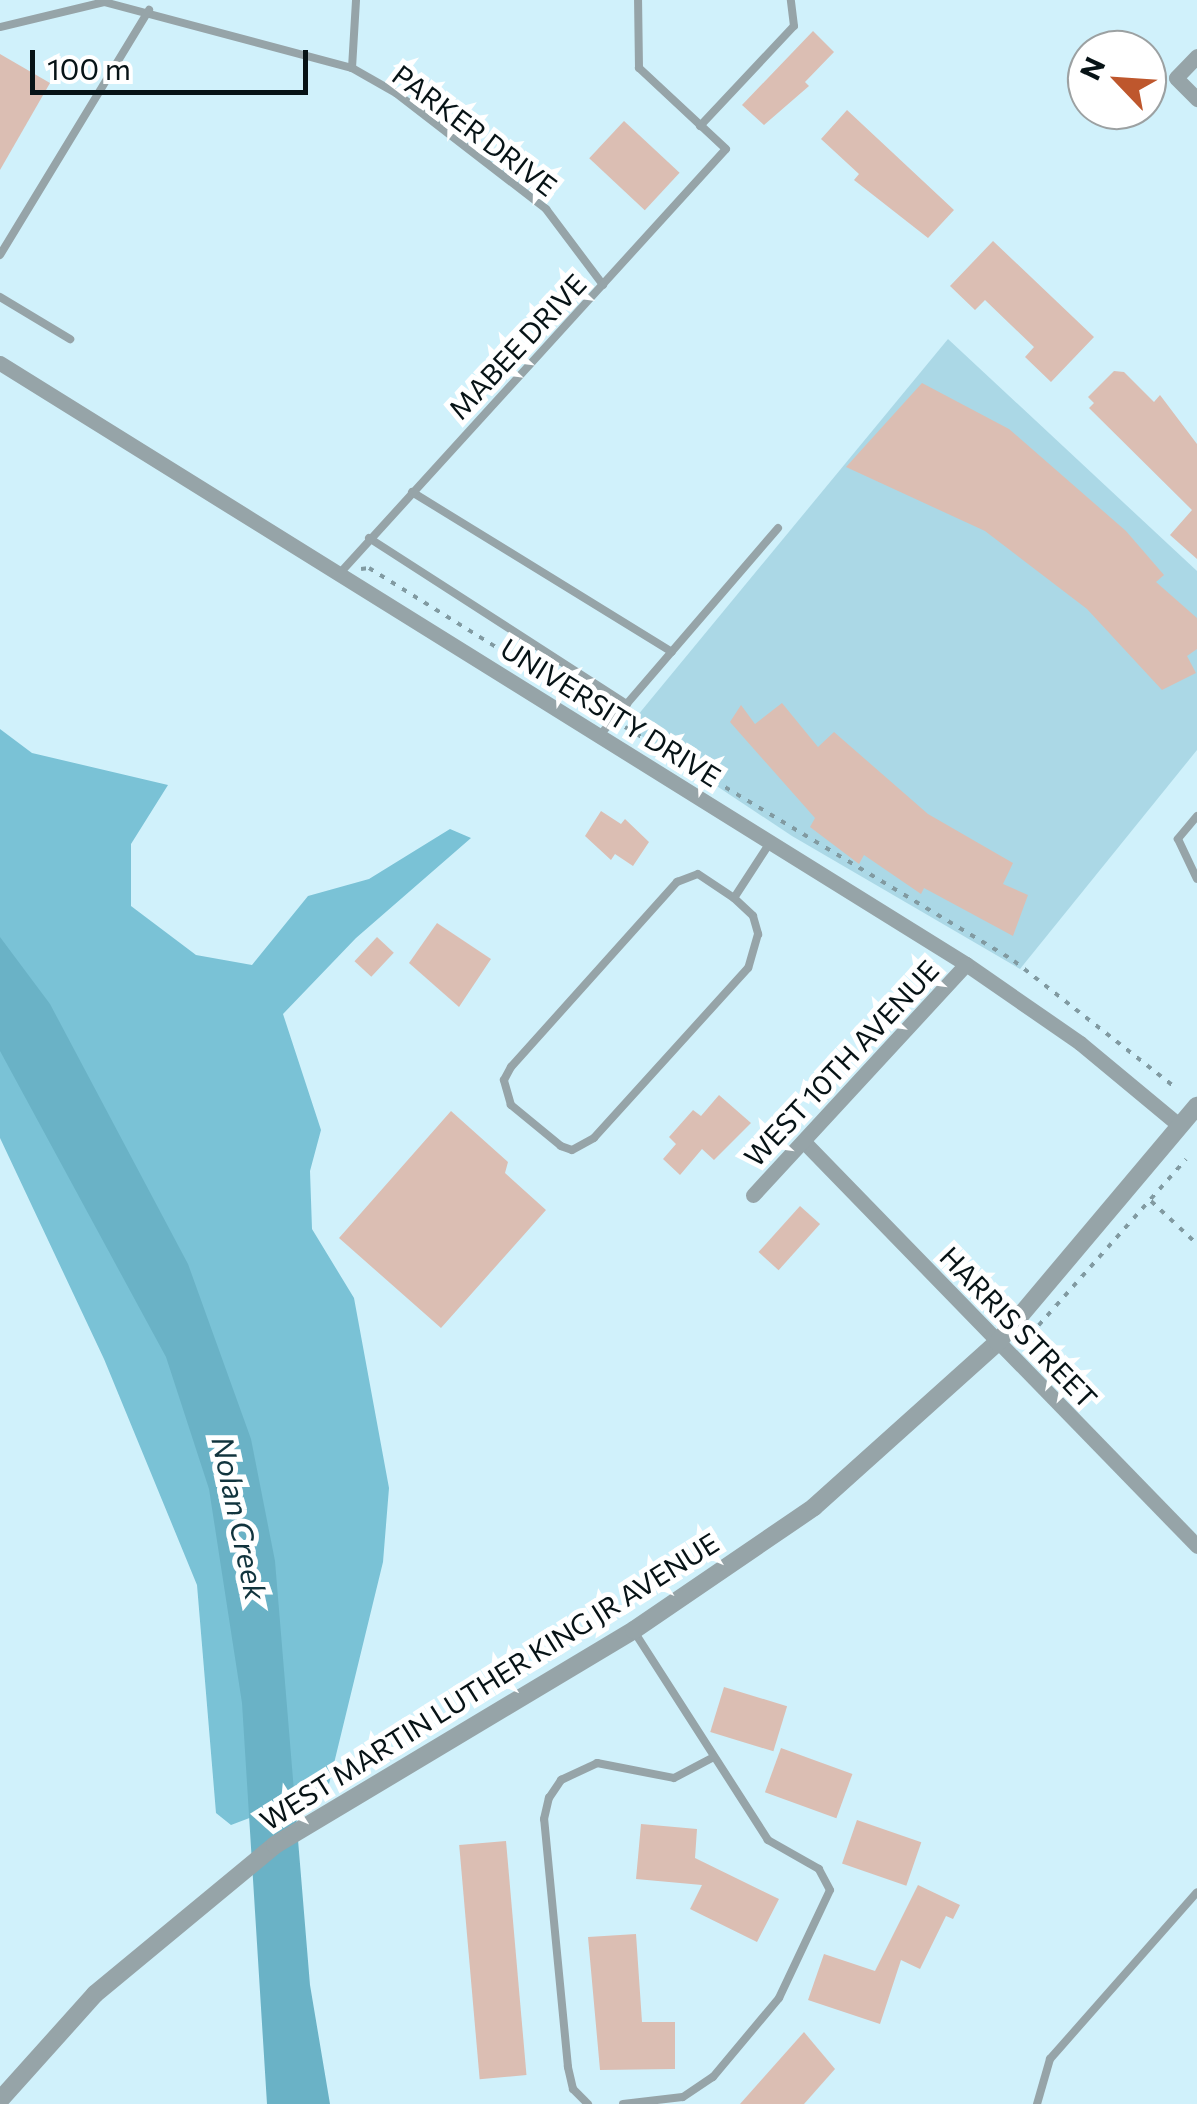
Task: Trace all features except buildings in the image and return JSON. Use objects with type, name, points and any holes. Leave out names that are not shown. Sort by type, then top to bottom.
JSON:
[{"type":"street","points":[[1197,56],[1176,78],[1197,100]]},
{"type":"street","name":"UNIVERSITY DRIVE","points":[[0,363],[966,964],[1080,1043],[1180,1126]]},
{"type":"street","name":"WEST 10TH AVENUE","points":[[753,1195],[806,1144],[966,964]]},
{"type":"street","name":"WEST MARTIN LUTHER KING JR AVENUE","points":[[0,2100],[94,1994],[228,1879],[406,1762],[634,1630],[814,1507],[998,1342],[1197,1106]]},
{"type":"street","name":"HARRIS STREET","points":[[806,1144],[1197,1546]]},
{"type":"lane","points":[[0,255],[148,10],[142,0]]},
{"type":"lane","points":[[352,68],[356,0]]},
{"type":"lane","points":[[638,0],[639,68],[700,126],[794,26],[791,0]]},
{"type":"lane","name":"PARKER DRIVE","points":[[0,27],[104,2],[148,10],[352,68],[396,93],[546,210],[603,285]]},
{"type":"lane","name":"MABEE DRIVE","points":[[340,573],[726,149],[700,126]]},
{"type":"lane","points":[[0,297],[70,339]]},
{"type":"lane","points":[[412,492],[672,652]]},
{"type":"lane","points":[[600,735],[778,528]]},
{"type":"lane","points":[[369,538],[627,704]]},
{"type":"lane","points":[[1197,816],[1178,839],[1197,879]]},
{"type":"lane","points":[[734,898],[770,842]]},
{"type":"lane","points":[[698,874],[734,898],[753,916],[758,934],[748,968],[594,1138],[572,1150],[561,1146],[511,1106],[504,1080],[511,1067],[677,882],[698,874]]},
{"type":"lane","points":[[623,2104],[683,2096],[713,2077],[778,1998],[830,1890],[818,1870],[768,1840],[634,1630]]},
{"type":"lane","points":[[588,2104],[573,2089],[568,2068],[544,1819],[549,1798],[561,1780],[598,1763],[674,1778],[714,1757]]},
{"type":"lane","points":[[1037,2104],[1050,2060],[1197,1892]]},
{"type":"path","points":[[340,573],[369,568],[1014,961],[1176,1088]]},
{"type":"path","points":[[1030,1335],[1186,1159]]},
{"type":"path","points":[[1151,1201],[1197,1244]]},
{"type":"shaded area","points":[[948,339],[1197,571],[1197,750],[1020,969],[792,836],[628,727]]},
{"type":"shaded area","points":[[0,729],[32,753],[168,785],[131,844],[131,906],[196,955],[252,965],[308,896],[369,879],[450,829],[471,838],[356,938],[283,1014],[321,1130],[310,1171],[312,1229],[354,1298],[389,1488],[383,1562],[328,1788],[231,1825],[216,1813],[197,1585],[104,1359],[0,1138]]},
{"type":"water","name":"Nolan Creek","points":[[0,937],[50,1004],[188,1264],[251,1439],[275,1561],[310,1985],[330,2104],[267,2104],[242,1703],[209,1489],[166,1357],[0,1051]]}]
